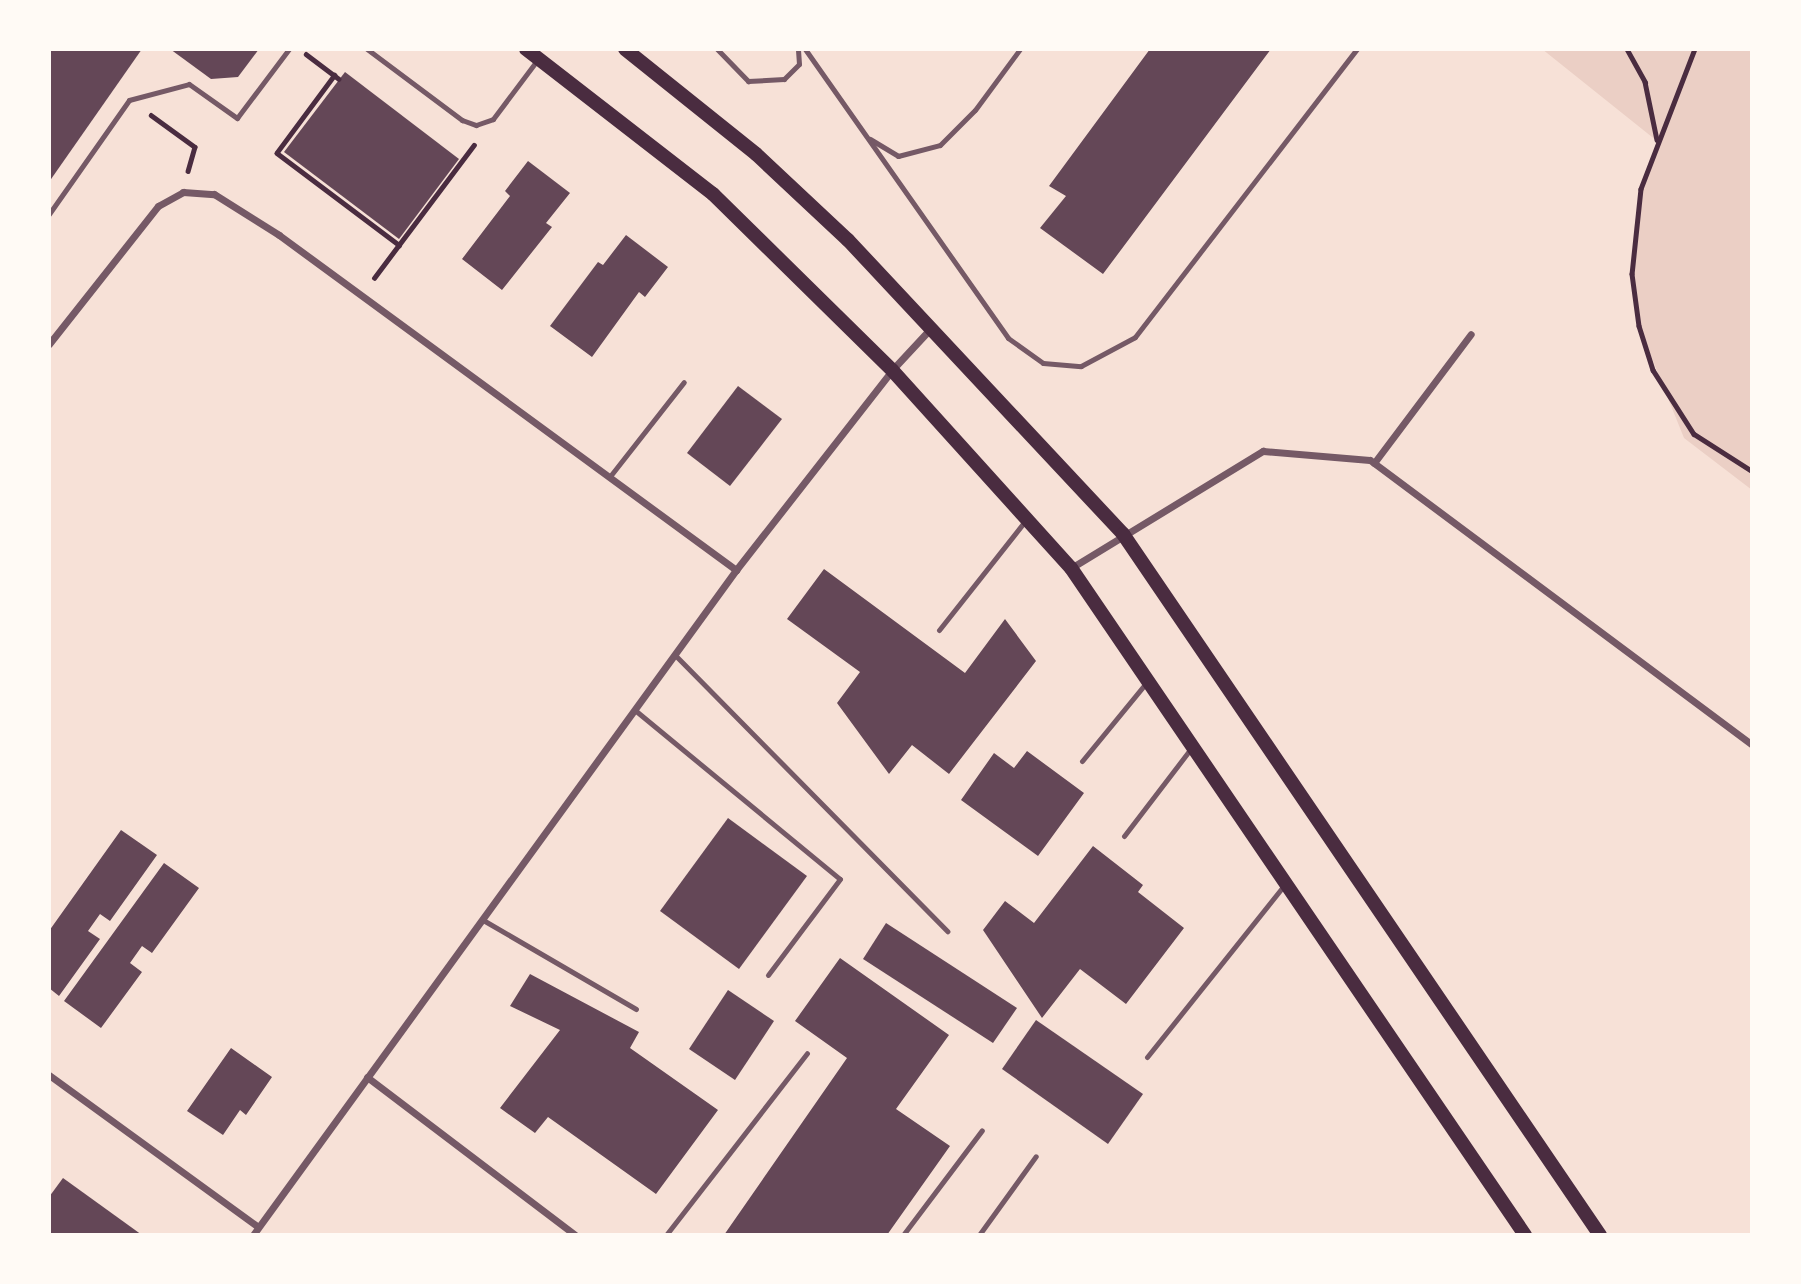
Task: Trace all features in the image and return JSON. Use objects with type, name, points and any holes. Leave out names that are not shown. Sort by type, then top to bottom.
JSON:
[{"type":"main road","points":[[526,49],[713,194],[892,370],[1071,568],[1525,1235]]},
{"type":"main road","points":[[625,49],[756,154],[848,240],[1123,534],[1600,1235]]},
{"type":"street","points":[[49,344],[158,206],[183,192],[214,194],[611,475],[736,570]]},
{"type":"street","points":[[253,1235],[736,570],[892,370],[931,328]]},
{"type":"street","points":[[1374,463],[1471,334]]},
{"type":"street","points":[[1071,568],[1263,451],[1374,463],[1752,745]]},
{"type":"street","points":[[49,1075],[258,1227]]},
{"type":"street","points":[[367,1077],[575,1235]]},
{"type":"lane","points":[[49,214],[129,100],[189,84],[237,118],[289,49]]},
{"type":"lane","points":[[368,49],[462,120],[476,125],[493,119],[538,59]]},
{"type":"lane","points":[[717,49],[748,80],[784,79],[799,64],[798,49]]},
{"type":"lane","points":[[805,49],[1008,338],[1043,363],[1081,366],[1135,337],[1357,49]]},
{"type":"lane","points":[[867,138],[898,156],[940,145],[975,110],[1020,49]]},
{"type":"lane","points":[[611,475],[684,382]]},
{"type":"lane","points":[[939,630],[1027,518]]},
{"type":"lane","points":[[674,655],[947,931]]},
{"type":"lane","points":[[1082,761],[1148,681]]},
{"type":"lane","points":[[636,711],[840,879],[768,975]]},
{"type":"lane","points":[[1124,836],[1192,747]]},
{"type":"lane","points":[[1147,1057],[1285,884]]},
{"type":"lane","points":[[483,920],[636,1009]]},
{"type":"lane","points":[[666,1235],[807,1053]]},
{"type":"lane","points":[[903,1235],[982,1130]]},
{"type":"lane","points":[[979,1235],[1036,1156]]},
{"type":"path","points":[[300,49],[337,77],[277,153],[399,245]]},
{"type":"path","points":[[1626,49],[1634,56],[1648,91],[1657,141]]},
{"type":"path","points":[[1695,49],[1657,141],[1641,189],[1634,229],[1632,274],[1639,326],[1653,370],[1694,434],[1752,471]]},
{"type":"path","points":[[129,100],[195,147],[183,192]]},
{"type":"path","points":[[361,296],[493,119]]},
{"type":"shaded area","points":[[1542,49],[1752,49],[1752,490],[1684,438],[1639,326],[1632,274],[1634,229],[1641,189],[1657,141]]},
{"type":"building","points":[[49,49],[142,49],[49,182]]},
{"type":"building","points":[[170,49],[259,49],[238,77],[211,79]]},
{"type":"building","points":[[1150,49],[1271,49],[1103,274],[1040,228],[1066,196],[1049,186]]},
{"type":"building","points":[[345,72],[459,159],[399,239],[284,152]]},
{"type":"building","points":[[528,161],[570,193],[546,223],[552,227],[502,290],[462,259],[510,196],[505,191]]},
{"type":"building","points":[[626,235],[668,267],[645,297],[639,292],[592,357],[550,326],[598,262],[603,265]]},
{"type":"building","points":[[738,386],[782,419],[730,486],[687,453]]},
{"type":"building","points":[[824,569],[965,673],[1005,619],[1036,661],[949,774],[912,745],[889,774],[837,703],[860,672],[787,619]]},
{"type":"building","points":[[1027,751],[1084,793],[1038,856],[961,800],[994,753],[1014,768]]},
{"type":"building","points":[[728,818],[807,876],[739,969],[660,911]]},
{"type":"building","points":[[121,830],[157,855],[110,921],[100,914],[88,931],[100,939],[59,996],[49,988],[49,931]]},
{"type":"building","points":[[1093,846],[1143,885],[1138,892],[1184,928],[1126,1004],[1080,969],[1042,1018],[983,930],[1005,901],[1034,923]]},
{"type":"building","points":[[164,863],[199,888],[152,953],[142,946],[130,963],[142,972],[101,1028],[64,1001]]},
{"type":"building","points":[[886,923],[1017,1008],[993,1043],[863,959]]},
{"type":"building","points":[[840,958],[949,1035],[896,1109],[950,1146],[887,1235],[724,1235],[847,1058],[795,1021]]},
{"type":"building","points":[[530,974],[639,1032],[630,1048],[718,1110],[656,1194],[548,1117],[535,1133],[500,1108],[560,1030],[510,1006]]},
{"type":"building","points":[[728,990],[774,1021],[735,1080],[689,1049]]},
{"type":"building","points":[[1036,1020],[1143,1094],[1108,1144],[1002,1069]]},
{"type":"building","points":[[231,1048],[272,1077],[246,1115],[240,1110],[223,1135],[187,1111]]},
{"type":"building","points":[[63,1178],[142,1235],[49,1235],[49,1197]]}]
